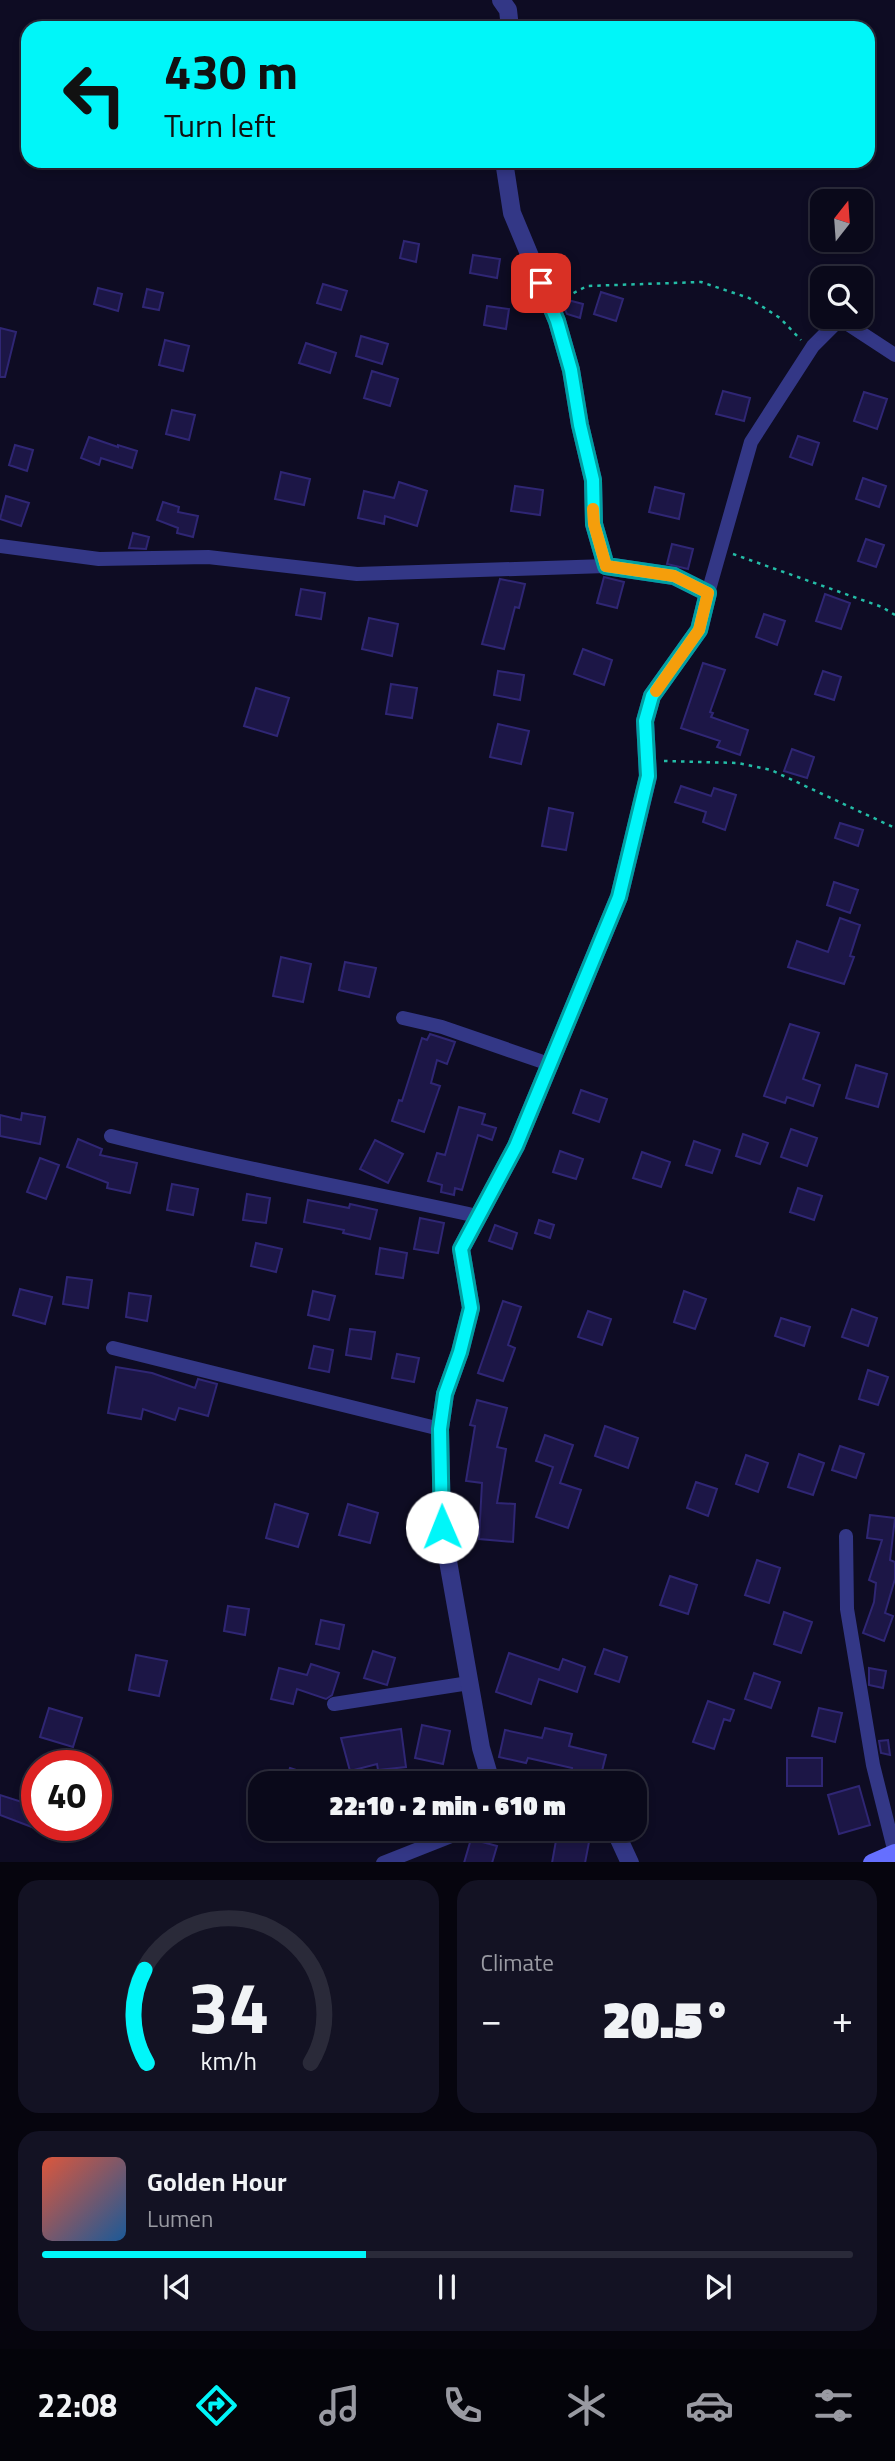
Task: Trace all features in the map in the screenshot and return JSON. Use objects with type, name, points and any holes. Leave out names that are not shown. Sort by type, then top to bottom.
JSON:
[{"type":"main road","points":[[874,1862],[895,1853]]},
{"type":"street","points":[[501,0],[508,10],[509,21]]},
{"type":"street","points":[[505,168],[512,213],[550,304],[571,370],[593,480],[594,524],[606,566]]},
{"type":"street","points":[[488,1771],[481,1748],[442,1527],[440,1429],[445,1394],[460,1352],[471,1308],[461,1249],[516,1146],[619,897],[648,776],[645,721],[652,696],[699,630],[751,442],[811,349],[840,319],[895,355]]},
{"type":"street","points":[[0,546],[99,559],[208,557],[357,574],[606,566],[674,576],[708,593]]},
{"type":"street","points":[[403,1018],[442,1027],[549,1064]]},
{"type":"street","points":[[111,1136],[212,1161],[477,1216]]},
{"type":"street","points":[[113,1348],[440,1429]]},
{"type":"street","points":[[846,1536],[847,1609],[873,1765],[895,1853]]},
{"type":"street","points":[[334,1704],[469,1683]]},
{"type":"street","points":[[386,1862],[439,1841]]},
{"type":"street","points":[[620,1841],[630,1862]]},
{"type":"path","points":[[550,304],[587,286],[701,282],[749,298],[780,318],[811,349]]},
{"type":"path","points":[[720,550],[882,607],[895,615]]},
{"type":"path","points":[[647,761],[738,762],[755,765],[895,828]]},
{"type":"building","points":[[404,241],[419,244],[416,262],[400,258]]},
{"type":"building","points":[[473,255],[500,259],[497,278],[470,273]]},
{"type":"building","points":[[323,284],[347,291],[341,310],[317,303]]},
{"type":"building","points":[[98,288],[122,294],[118,311],[94,304]]},
{"type":"building","points":[[147,289],[163,293],[159,310],[143,307]]},
{"type":"building","points":[[601,292],[623,299],[616,321],[594,314]]},
{"type":"building","points":[[564,299],[583,304],[580,318],[567,314],[563,305]]},
{"type":"building","points":[[487,306],[509,309],[506,329],[484,325]]},
{"type":"building","points":[[0,328],[16,332],[5,377],[0,377]]},
{"type":"building","points":[[361,336],[388,344],[382,364],[356,356]]},
{"type":"building","points":[[165,340],[189,346],[183,371],[159,365]]},
{"type":"building","points":[[306,343],[336,353],[330,373],[299,363]]},
{"type":"building","points":[[372,371],[398,379],[390,406],[364,398]]},
{"type":"building","points":[[723,391],[750,398],[744,421],[716,414]]},
{"type":"building","points":[[864,392],[887,399],[877,429],[854,421]]},
{"type":"building","points":[[172,410],[195,415],[189,440],[166,434]]},
{"type":"building","points":[[798,436],[819,443],[812,465],[790,457]]},
{"type":"building","points":[[89,437],[137,451],[132,468],[101,458],[99,465],[81,458]]},
{"type":"building","points":[[15,445],[33,450],[27,471],[9,465]]},
{"type":"building","points":[[281,472],[310,479],[304,505],[275,499]]},
{"type":"building","points":[[863,478],[886,486],[879,507],[856,499]]},
{"type":"building","points":[[399,482],[427,491],[417,526],[385,516],[384,524],[358,518],[364,491],[394,498]]},
{"type":"building","points":[[515,486],[543,490],[540,515],[511,511]]},
{"type":"building","points":[[655,487],[684,494],[679,519],[649,512]]},
{"type":"building","points":[[6,496],[29,503],[21,526],[0,519]]},
{"type":"building","points":[[163,502],[179,507],[178,512],[198,516],[193,537],[177,533],[178,528],[157,520]]},
{"type":"building","points":[[133,533],[149,537],[146,549],[129,548]]},
{"type":"building","points":[[866,539],[884,545],[876,567],[858,561]]},
{"type":"building","points":[[672,544],[693,549],[688,569],[667,564]]},
{"type":"building","points":[[604,577],[624,582],[617,608],[597,603]]},
{"type":"building","points":[[500,579],[525,584],[519,608],[515,607],[504,649],[482,644]]},
{"type":"building","points":[[301,589],[325,593],[321,619],[296,615]]},
{"type":"building","points":[[825,594],[850,603],[841,629],[816,621]]},
{"type":"building","points":[[764,614],[785,621],[777,645],[756,637]]},
{"type":"building","points":[[369,618],[398,624],[392,656],[362,649]]},
{"type":"building","points":[[583,649],[612,660],[604,685],[574,674]]},
{"type":"building","points":[[703,663],[725,670],[710,712],[713,713],[711,717],[748,730],[740,755],[717,747],[720,741],[681,728]]},
{"type":"building","points":[[498,671],[524,675],[520,700],[494,695]]},
{"type":"building","points":[[823,671],[841,677],[834,700],[815,694]]},
{"type":"building","points":[[391,684],[417,688],[412,718],[386,714]]},
{"type":"building","points":[[256,688],[289,698],[277,736],[244,726]]},
{"type":"building","points":[[498,724],[529,731],[521,764],[490,757]]},
{"type":"building","points":[[792,749],[814,757],[807,778],[784,771]]},
{"type":"building","points":[[681,786],[711,796],[714,788],[736,795],[725,830],[703,822],[706,812],[675,802]]},
{"type":"building","points":[[549,808],[573,813],[566,850],[542,846]]},
{"type":"building","points":[[840,823],[863,830],[858,846],[835,838]]},
{"type":"building","points":[[834,882],[858,890],[850,913],[827,905]]},
{"type":"building","points":[[840,918],[860,925],[850,956],[854,957],[844,984],[788,967],[797,941],[828,952]]},
{"type":"building","points":[[281,957],[311,964],[303,1002],[273,996]]},
{"type":"building","points":[[345,962],[376,968],[369,997],[339,990]]},
{"type":"building","points":[[790,1024],[819,1033],[803,1079],[820,1085],[813,1106],[787,1097],[785,1103],[764,1096]]},
{"type":"building","points":[[430,1034],[455,1042],[447,1064],[437,1060],[431,1083],[440,1086],[424,1132],[392,1121],[399,1100],[402,1101],[422,1038],[427,1040]]},
{"type":"building","points":[[856,1065],[887,1074],[878,1107],[846,1098]]},
{"type":"building","points":[[581,1090],[607,1099],[599,1122],[573,1113]]},
{"type":"building","points":[[459,1107],[485,1114],[482,1124],[496,1128],[492,1140],[478,1135],[462,1190],[455,1188],[454,1195],[441,1192],[442,1185],[428,1181],[437,1153],[445,1155]]},
{"type":"building","points":[[22,1113],[45,1117],[40,1144],[0,1136],[0,1115],[21,1120]]},
{"type":"building","points":[[791,1129],[817,1138],[807,1166],[781,1157]]},
{"type":"building","points":[[743,1134],[768,1143],[760,1164],[736,1156]]},
{"type":"building","points":[[78,1139],[102,1149],[100,1155],[137,1163],[130,1193],[107,1188],[108,1183],[67,1167]]},
{"type":"building","points":[[375,1140],[403,1154],[388,1183],[360,1169]]},
{"type":"building","points":[[694,1141],[720,1150],[712,1173],[686,1165]]},
{"type":"building","points":[[560,1151],[583,1159],[576,1179],[553,1172]]},
{"type":"building","points":[[642,1152],[670,1162],[661,1187],[633,1178]]},
{"type":"building","points":[[40,1158],[59,1165],[46,1199],[27,1192]]},
{"type":"building","points":[[172,1184],[198,1189],[193,1215],[167,1210]]},
{"type":"building","points":[[798,1188],[822,1196],[814,1220],[790,1212]]},
{"type":"building","points":[[247,1194],[270,1198],[266,1223],[243,1220]]},
{"type":"building","points":[[308,1200],[377,1210],[370,1239],[343,1233],[344,1230],[304,1222]]},
{"type":"building","points":[[420,1218],[444,1223],[438,1253],[414,1249]]},
{"type":"building","points":[[539,1220],[554,1225],[550,1238],[535,1233]]},
{"type":"building","points":[[495,1225],[517,1233],[512,1249],[489,1241]]},
{"type":"building","points":[[256,1243],[282,1249],[276,1272],[251,1266]]},
{"type":"building","points":[[380,1248],[407,1253],[403,1278],[376,1274]]},
{"type":"building","points":[[67,1277],[92,1280],[88,1308],[63,1304]]},
{"type":"building","points":[[20,1289],[52,1297],[45,1324],[13,1315]]},
{"type":"building","points":[[313,1291],[335,1296],[329,1320],[308,1315]]},
{"type":"building","points":[[684,1291],[706,1299],[695,1329],[674,1322]]},
{"type":"building","points":[[129,1293],[151,1296],[147,1321],[126,1317]]},
{"type":"building","points":[[503,1301],[521,1307],[508,1345],[515,1348],[503,1381],[478,1373]]},
{"type":"building","points":[[852,1309],[877,1318],[868,1346],[842,1337]]},
{"type":"building","points":[[588,1311],[611,1319],[602,1345],[578,1337]]},
{"type":"building","points":[[781,1318],[810,1327],[804,1346],[775,1336]]},
{"type":"building","points":[[350,1329],[375,1332],[371,1359],[346,1355]]},
{"type":"building","points":[[314,1346],[333,1350],[329,1372],[309,1368]]},
{"type":"building","points":[[397,1354],[419,1358],[414,1382],[392,1378]]},
{"type":"building","points":[[116,1367],[152,1373],[195,1388],[198,1379],[217,1384],[208,1416],[179,1408],[175,1420],[143,1409],[141,1419],[108,1413]]},
{"type":"building","points":[[868,1370],[888,1377],[878,1405],[859,1399]]},
{"type":"building","points":[[477,1400],[507,1408],[497,1447],[506,1449],[497,1503],[515,1504],[513,1542],[479,1539],[482,1483],[466,1481],[475,1426],[470,1425]]},
{"type":"building","points":[[605,1426],[638,1438],[628,1468],[595,1456]]},
{"type":"building","points":[[545,1435],[573,1445],[560,1483],[581,1490],[568,1528],[536,1517],[553,1467],[536,1461]]},
{"type":"building","points":[[840,1446],[864,1454],[856,1478],[832,1470]]},
{"type":"building","points":[[799,1454],[824,1463],[813,1495],[788,1487]]},
{"type":"building","points":[[746,1455],[768,1463],[758,1492],[736,1484]]},
{"type":"building","points":[[696,1482],[717,1489],[708,1516],[687,1508]]},
{"type":"building","points":[[275,1504],[308,1514],[298,1547],[266,1538]]},
{"type":"building","points":[[348,1504],[378,1513],[370,1543],[339,1535]]},
{"type":"building","points":[[870,1515],[895,1518],[890,1560],[895,1562],[895,1579],[885,1613],[893,1616],[884,1641],[863,1633],[874,1602],[876,1583],[869,1580],[882,1540],[867,1538]]},
{"type":"building","points":[[757,1560],[780,1568],[769,1603],[745,1595]]},
{"type":"building","points":[[670,1576],[697,1585],[688,1614],[660,1605]]},
{"type":"building","points":[[228,1606],[249,1609],[245,1635],[224,1631]]},
{"type":"building","points":[[784,1612],[812,1622],[801,1653],[774,1644]]},
{"type":"building","points":[[321,1620],[344,1625],[339,1649],[316,1644]]},
{"type":"building","points":[[604,1649],[627,1657],[619,1682],[595,1674]]},
{"type":"building","points":[[373,1651],[395,1658],[387,1685],[364,1678]]},
{"type":"building","points":[[509,1653],[559,1670],[563,1659],[585,1667],[577,1692],[539,1679],[531,1704],[496,1692]]},
{"type":"building","points":[[136,1655],[167,1661],[159,1696],[129,1690]]},
{"type":"building","points":[[311,1664],[339,1673],[332,1695],[326,1699],[297,1689],[293,1704],[271,1699],[279,1668],[307,1675]]},
{"type":"building","points":[[869,1668],[886,1671],[883,1688],[869,1685]]},
{"type":"building","points":[[754,1673],[780,1682],[771,1708],[745,1699]]},
{"type":"building","points":[[708,1701],[734,1710],[730,1721],[724,1719],[714,1749],[693,1742]]},
{"type":"building","points":[[49,1708],[82,1718],[73,1747],[40,1737]]},
{"type":"building","points":[[819,1708],[842,1713],[835,1742],[812,1736]]},
{"type":"building","points":[[422,1725],[450,1731],[443,1764],[415,1758]]},
{"type":"building","points":[[545,1728],[572,1734],[569,1746],[606,1755],[602,1771],[571,1771],[572,1768],[528,1758],[526,1763],[499,1757],[505,1730],[542,1738]]},
{"type":"building","points":[[401,1729],[406,1767],[378,1770],[377,1764],[350,1771],[341,1738]]},
{"type":"building","points":[[888,1740],[890,1755],[881,1753],[879,1741]]},
{"type":"building","points":[[787,1758],[822,1758],[822,1786],[787,1786]]},
{"type":"building","points":[[859,1786],[870,1825],[839,1834],[828,1795]]},
{"type":"building","points":[[0,1795],[21,1802],[21,1823],[0,1815]]},
{"type":"building","points":[[470,1841],[497,1846],[492,1862],[464,1862]]},
{"type":"building","points":[[556,1841],[589,1842],[585,1862],[552,1862]]},
{"type":"slow traffic","points":[[593,509],[594,524],[606,566],[674,576],[708,593],[699,630],[656,691]]},
{"type":"route","points":[[442,1527],[440,1429],[445,1394],[460,1352],[471,1308],[461,1249],[516,1146],[619,897],[648,776],[645,721],[652,696],[699,630],[708,593],[674,576],[606,566],[594,524],[593,480],[571,370],[557,321],[541,283]]}]
